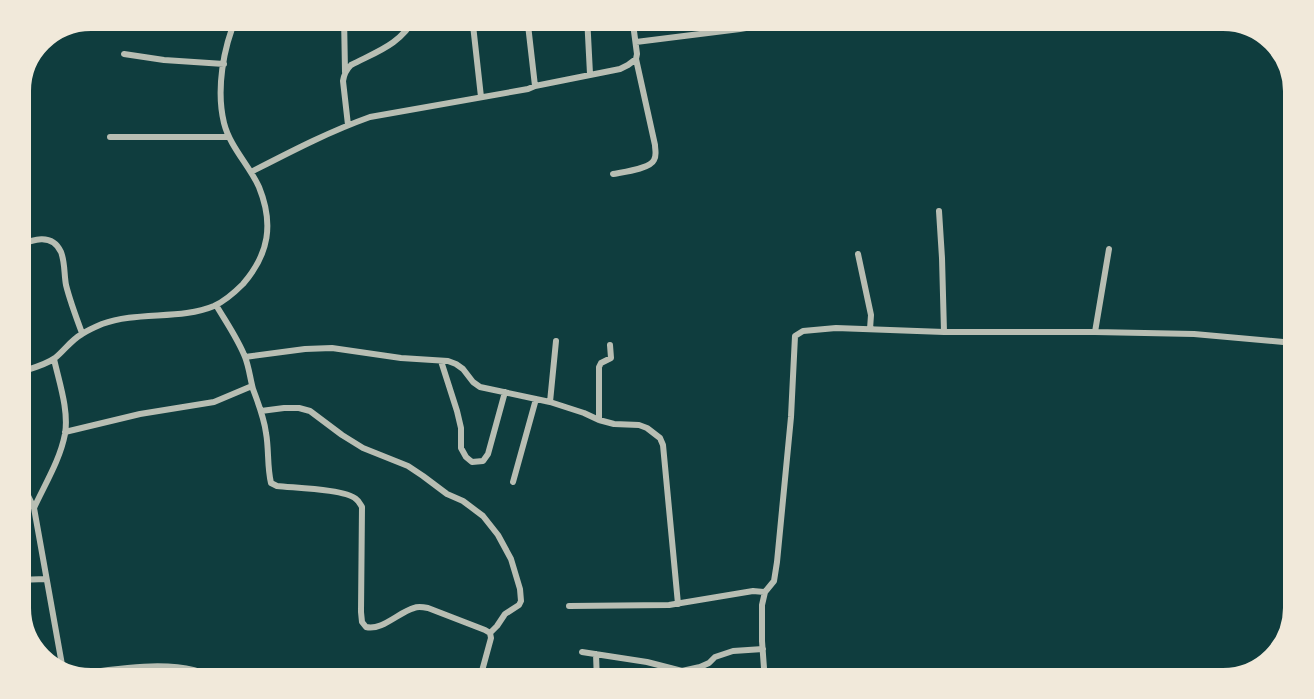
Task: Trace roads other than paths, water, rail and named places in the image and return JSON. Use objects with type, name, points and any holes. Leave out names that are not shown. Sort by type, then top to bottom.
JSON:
[{"type":"street","points":[[27,370],[54,359],[82,333],[115,321],[189,312],[216,305],[238,289],[251,274],[263,253],[267,235],[267,219],[265,204],[258,186],[229,137],[225,123],[222,79],[233,27]]},
{"type":"street","points":[[344,27],[345,72],[343,81],[348,125]]},
{"type":"street","points":[[345,72],[351,65],[393,44],[409,27]]},
{"type":"street","points":[[473,27],[481,97]]},
{"type":"street","points":[[528,27],[535,86]]},
{"type":"street","points":[[588,27],[590,74]]},
{"type":"street","points":[[613,174],[647,166],[656,155],[636,59],[634,27]]},
{"type":"street","points":[[636,42],[752,27]]},
{"type":"street","points":[[124,54],[164,60],[224,64]]},
{"type":"street","points":[[251,172],[304,145],[370,117],[528,89],[620,69],[636,59]]},
{"type":"street","points":[[110,137],[229,137]]},
{"type":"street","points":[[939,212],[944,332]]},
{"type":"street","points":[[27,242],[49,240],[61,253],[69,295],[82,333]]},
{"type":"street","points":[[1095,332],[1108,249]]},
{"type":"street","points":[[858,254],[871,315],[870,329]]},
{"type":"street","points":[[216,305],[245,357],[267,434],[271,483],[277,486],[350,496],[358,500],[362,507],[361,612],[362,622],[366,627],[380,625],[413,608],[420,607],[428,608],[490,633]]},
{"type":"street","points":[[764,672],[762,605],[765,592],[774,581],[777,562],[792,417],[795,336],[803,331],[827,328],[944,332],[1194,334],[1287,342]]},
{"type":"street","points":[[550,402],[556,341]]},
{"type":"street","points":[[599,420],[598,367],[611,358],[610,345]]},
{"type":"street","points":[[245,357],[305,349],[333,348],[441,361],[456,364],[463,369],[472,382],[480,387],[550,402],[614,424],[639,425],[647,428],[660,438],[663,445],[678,604]]},
{"type":"street","points":[[34,508],[58,456],[65,432],[65,413],[54,359]]},
{"type":"street","points":[[441,361],[461,428],[461,448],[465,457],[472,462],[483,461],[488,454],[506,392]]},
{"type":"street","points":[[65,432],[140,414],[214,402],[252,386]]},
{"type":"street","points":[[513,482],[536,399]]},
{"type":"street","points":[[261,411],[284,408],[310,411],[363,448],[408,466],[483,516],[498,535],[511,559],[520,589],[521,601],[519,605],[505,614],[490,633]]},
{"type":"street","points":[[27,494],[34,508],[62,664]]},
{"type":"street","points":[[27,579],[46,579]]},
{"type":"street","points":[[569,606],[656,606],[753,591],[765,592]]},
{"type":"street","points":[[482,672],[489,648],[490,633]]},
{"type":"street","points":[[582,652],[647,662],[682,671],[700,667],[715,657],[733,651],[763,649]]},
{"type":"street","points":[[596,654],[597,672]]},
{"type":"street","points":[[97,672],[163,666],[200,672]]},
{"type":"street","points":[[130,668],[130,672]]}]
